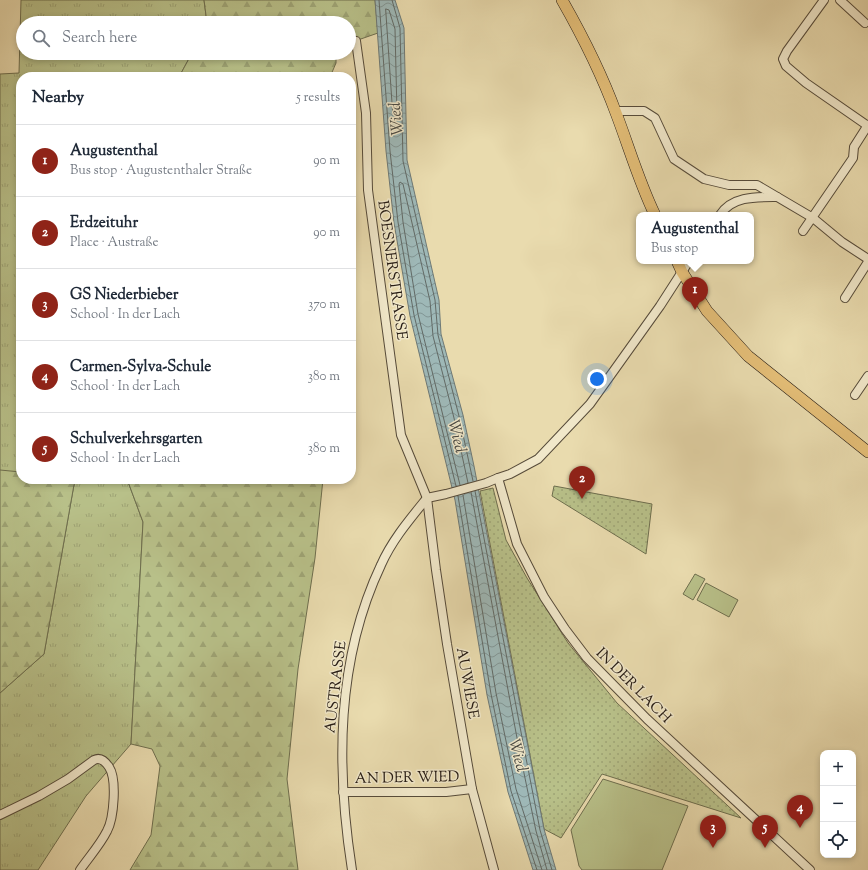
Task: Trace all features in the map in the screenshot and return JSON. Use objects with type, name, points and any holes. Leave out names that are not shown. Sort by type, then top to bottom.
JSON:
[{"type":"main road","points":[[562,0],[580,31],[615,111],[646,196],[654,212]]},
{"type":"main road","points":[[678,264],[707,311],[748,356],[868,452]]},
{"type":"street","points":[[803,231],[853,158],[854,147],[868,126],[806,83],[786,66],[784,59],[787,51],[824,0]]},
{"type":"street","points":[[840,0],[865,23]]},
{"type":"street","name":"BOESNERSTRASSE","points":[[356,41],[366,113],[368,190],[401,435],[427,498]]},
{"type":"street","points":[[615,111],[644,110],[655,118],[674,159],[704,179],[729,185],[757,185],[813,218],[842,242],[868,259]]},
{"type":"street","points":[[722,212],[738,200],[751,197],[778,197]]},
{"type":"street","points":[[845,298],[868,262]]},
{"type":"street","points":[[427,498],[486,484],[510,474],[538,459],[590,404],[660,306],[687,264]]},
{"type":"street","points":[[855,395],[868,376]]},
{"type":"street","name":"IN DER LACH","points":[[498,478],[517,544],[544,597],[565,629],[587,658],[647,719],[810,870]]},
{"type":"street","name":"AUWIESE","points":[[427,498],[447,644],[472,789],[494,870]]},
{"type":"street","name":"AUSTRASSE","points":[[352,870],[346,830],[343,792],[342,737],[348,674],[361,614],[381,564],[407,522],[427,498]]},
{"type":"street","points":[[0,814],[44,793],[68,779],[94,760],[98,758],[102,760],[111,770],[114,784],[113,806],[108,830],[80,870]]},
{"type":"street","name":"AN DER WIED","points":[[343,792],[446,792],[472,789]]},
{"type":"green space","points":[[21,0],[204,0],[206,16],[21,16]]},
{"type":"green space","points":[[204,0],[375,0],[378,33],[356,41],[356,16],[206,16]]},
{"type":"green space","points":[[19,60],[188,60],[182,72],[19,72]]},
{"type":"green space","points":[[188,60],[336,60],[332,72],[182,72]]},
{"type":"green space","points":[[16,73],[16,478],[0,476],[0,74]]},
{"type":"green space","points":[[0,470],[16,472],[16,484],[74,484],[44,654],[0,693]]},
{"type":"green space","points":[[74,484],[129,484],[143,522],[131,744],[86,796],[38,870],[0,870],[0,693],[44,654]]},
{"type":"green space","points":[[129,484],[322,484],[315,558],[298,669],[287,779],[298,870],[130,870],[151,835],[160,766],[152,749],[131,744],[143,522]]},
{"type":"green space","points":[[554,486],[652,504],[646,554],[552,496]]},
{"type":"green space","points":[[493,488],[506,540],[527,578],[568,643],[617,703],[741,818],[602,774],[561,838],[544,829],[480,491]]},
{"type":"green space","points":[[695,574],[705,579],[693,600],[683,594]]},
{"type":"green space","points":[[706,583],[738,600],[729,617],[697,600]]},
{"type":"green space","points":[[603,779],[688,806],[662,870],[582,870],[579,866],[571,830]]},
{"type":"water","name":"Wied","points":[[375,0],[395,0],[404,28],[407,160],[439,300],[441,334],[463,415],[474,466],[544,829],[556,870],[533,870],[508,792],[487,695],[455,500],[410,316],[394,223],[386,151]]},
{"type":"place","name":"Augustenthal","points":[[695,310]]},
{"type":"place","name":"Erdzeituhr","points":[[582,499]]},
{"type":"place","name":"Carmen-Sylva-Schule","points":[[800,828]]},
{"type":"place","name":"GS Niederbieber","points":[[713,848]]},
{"type":"place","name":"Schulverkehrsgarten","points":[[765,848]]}]
